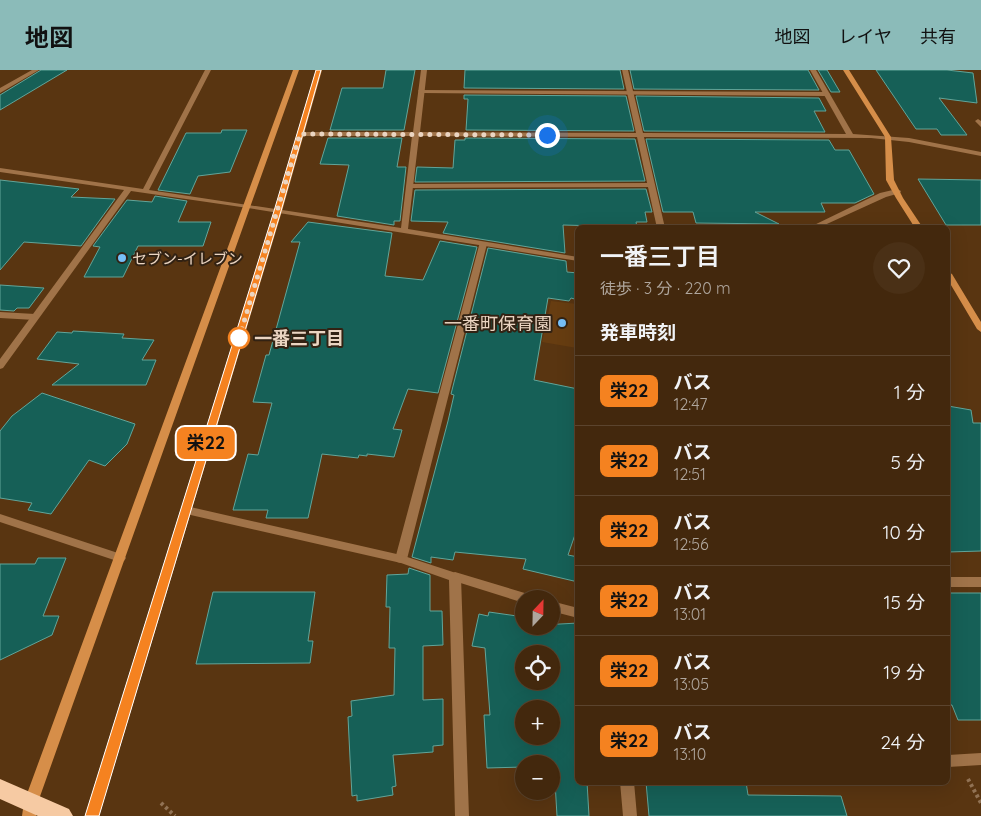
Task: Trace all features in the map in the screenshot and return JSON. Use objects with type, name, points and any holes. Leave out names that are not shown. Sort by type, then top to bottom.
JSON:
[{"type":"highway","points":[[0,789],[30,809],[62,816]]},
{"type":"street","points":[[0,90],[36,70]]},
{"type":"street","points":[[145,191],[208,70]]},
{"type":"street","points":[[30,809],[296,70]]},
{"type":"street","points":[[92,816],[278,211],[318,70]]},
{"type":"street","points":[[404,231],[424,70]]},
{"type":"street","points":[[625,70],[660,225]]},
{"type":"street","points":[[813,70],[850,135]]},
{"type":"street","points":[[846,70],[888,137],[891,149],[890,180],[917,225]]},
{"type":"street","points":[[421,91],[827,94]]},
{"type":"street","points":[[300,134],[850,135],[888,137],[981,154]]},
{"type":"street","points":[[0,170],[248,206],[575,259]]},
{"type":"street","points":[[410,186],[651,185]]},
{"type":"street","points":[[0,366],[129,189]]},
{"type":"street","points":[[818,225],[896,191]]},
{"type":"street","points":[[401,559],[483,244]]},
{"type":"street","points":[[950,277],[981,329]]},
{"type":"street","points":[[0,315],[35,318]]},
{"type":"street","points":[[186,510],[401,559],[515,595]]},
{"type":"street","points":[[0,518],[120,558]]},
{"type":"street","points":[[455,577],[462,816]]},
{"type":"street","points":[[950,582],[981,582]]},
{"type":"street","points":[[560,608],[575,612]]},
{"type":"street","points":[[952,761],[981,759]]},
{"type":"street","points":[[627,785],[630,816]]},
{"type":"path","points":[[952,761],[981,803]]},
{"type":"path","points":[[161,803],[175,816]]},
{"type":"shaded area","name":"一番町保育園","points":[[551,301],[575,304],[575,348],[542,342]]},
{"type":"building","points":[[41,70],[67,70],[0,110],[0,95]]},
{"type":"building","points":[[386,70],[415,70],[404,130],[330,130],[342,88],[383,88]]},
{"type":"building","points":[[465,70],[620,70],[624,89],[464,88]]},
{"type":"building","points":[[630,70],[808,70],[819,90],[634,89]]},
{"type":"building","points":[[818,70],[827,70],[840,92],[831,92]]},
{"type":"building","points":[[876,70],[947,70],[973,73],[977,103],[939,98],[967,135],[941,135],[937,129],[916,129]]},
{"type":"building","points":[[464,95],[626,96],[634,131],[466,130],[468,99],[464,99]]},
{"type":"building","points":[[636,96],[819,98],[826,111],[814,111],[825,132],[644,131]]},
{"type":"building","points":[[222,130],[247,130],[230,172],[198,176],[190,194],[158,190],[186,133],[221,133]]},
{"type":"building","points":[[328,138],[402,138],[397,167],[406,167],[400,221],[394,221],[394,225],[337,216],[349,165],[320,164]]},
{"type":"building","points":[[465,138],[635,139],[645,181],[415,182],[417,167],[453,168],[455,140],[465,140]]},
{"type":"building","points":[[646,139],[829,140],[835,150],[849,150],[874,194],[855,203],[821,203],[825,212],[755,212],[779,224],[696,223],[693,212],[663,212]]},
{"type":"building","points":[[918,179],[981,180],[981,225],[946,225]]},
{"type":"building","points":[[0,180],[79,189],[71,197],[115,199],[81,246],[24,242],[0,270]]},
{"type":"building","points":[[646,189],[652,212],[645,212],[647,222],[636,222],[637,225],[563,225],[565,253],[443,233],[448,222],[411,221],[415,190]]},
{"type":"building","points":[[155,196],[187,201],[178,222],[211,222],[203,246],[138,246],[123,277],[84,277],[100,247],[93,246],[127,200],[152,202]]},
{"type":"building","points":[[308,222],[392,233],[385,276],[423,280],[440,241],[477,247],[438,393],[408,389],[393,429],[402,430],[394,457],[367,454],[367,456],[359,455],[358,458],[322,454],[308,518],[266,518],[268,510],[233,510],[248,454],[258,455],[272,403],[253,402],[266,355],[269,355],[300,242],[291,242]]},
{"type":"building","points":[[488,248],[566,261],[567,272],[575,273],[575,299],[571,298],[569,301],[548,298],[534,380],[575,388],[575,535],[568,555],[575,556],[575,581],[523,569],[526,559],[455,552],[453,560],[431,557],[431,563],[412,557],[448,421],[454,395],[451,394]]},
{"type":"building","points":[[0,285],[44,288],[29,308],[17,308],[14,311],[0,310]]},
{"type":"building","points":[[73,331],[124,334],[122,338],[154,340],[142,360],[156,360],[146,385],[52,385],[79,364],[37,359],[57,332],[72,333]]},
{"type":"building","points":[[42,393],[135,424],[127,444],[105,466],[89,460],[51,514],[28,510],[32,503],[0,498],[0,431],[12,416]]},
{"type":"building","points":[[950,406],[971,410],[973,423],[981,423],[981,551],[950,552]]},
{"type":"building","points":[[38,558],[66,558],[43,616],[59,616],[52,635],[0,660],[0,564],[35,564]]},
{"type":"building","points":[[409,568],[430,575],[430,611],[442,611],[443,645],[423,646],[423,700],[443,699],[443,745],[433,746],[433,752],[393,755],[396,786],[392,787],[393,795],[357,801],[357,795],[352,796],[348,717],[352,716],[351,701],[394,695],[395,648],[389,648],[390,607],[386,607],[387,575],[408,574]]},
{"type":"building","points":[[213,592],[315,592],[308,641],[313,641],[310,663],[196,664]]},
{"type":"building","points":[[950,593],[981,593],[981,720],[958,720],[952,705],[950,705]]},
{"type":"building","points":[[489,612],[515,616],[515,635],[560,635],[560,624],[575,623],[575,785],[587,785],[589,816],[557,816],[556,800],[560,800],[560,755],[515,755],[515,767],[487,768],[484,715],[490,715],[485,648],[472,646],[479,614],[488,616]]},
{"type":"building","points":[[646,785],[746,785],[748,795],[841,796],[847,816],[649,816]]},
{"type":"bus line","name":"栄22","points":[[92,816],[278,211],[319,70]]},
{"type":"place","name":"セブン-イレブン","points":[[122,258]]},
{"type":"place","name":"一番町保育園","points":[[562,323]]},
{"type":"place","name":"一番三丁目","points":[[239,338]]},
{"type":"route","points":[[239,338],[238,342],[300,134],[547,135]]}]
